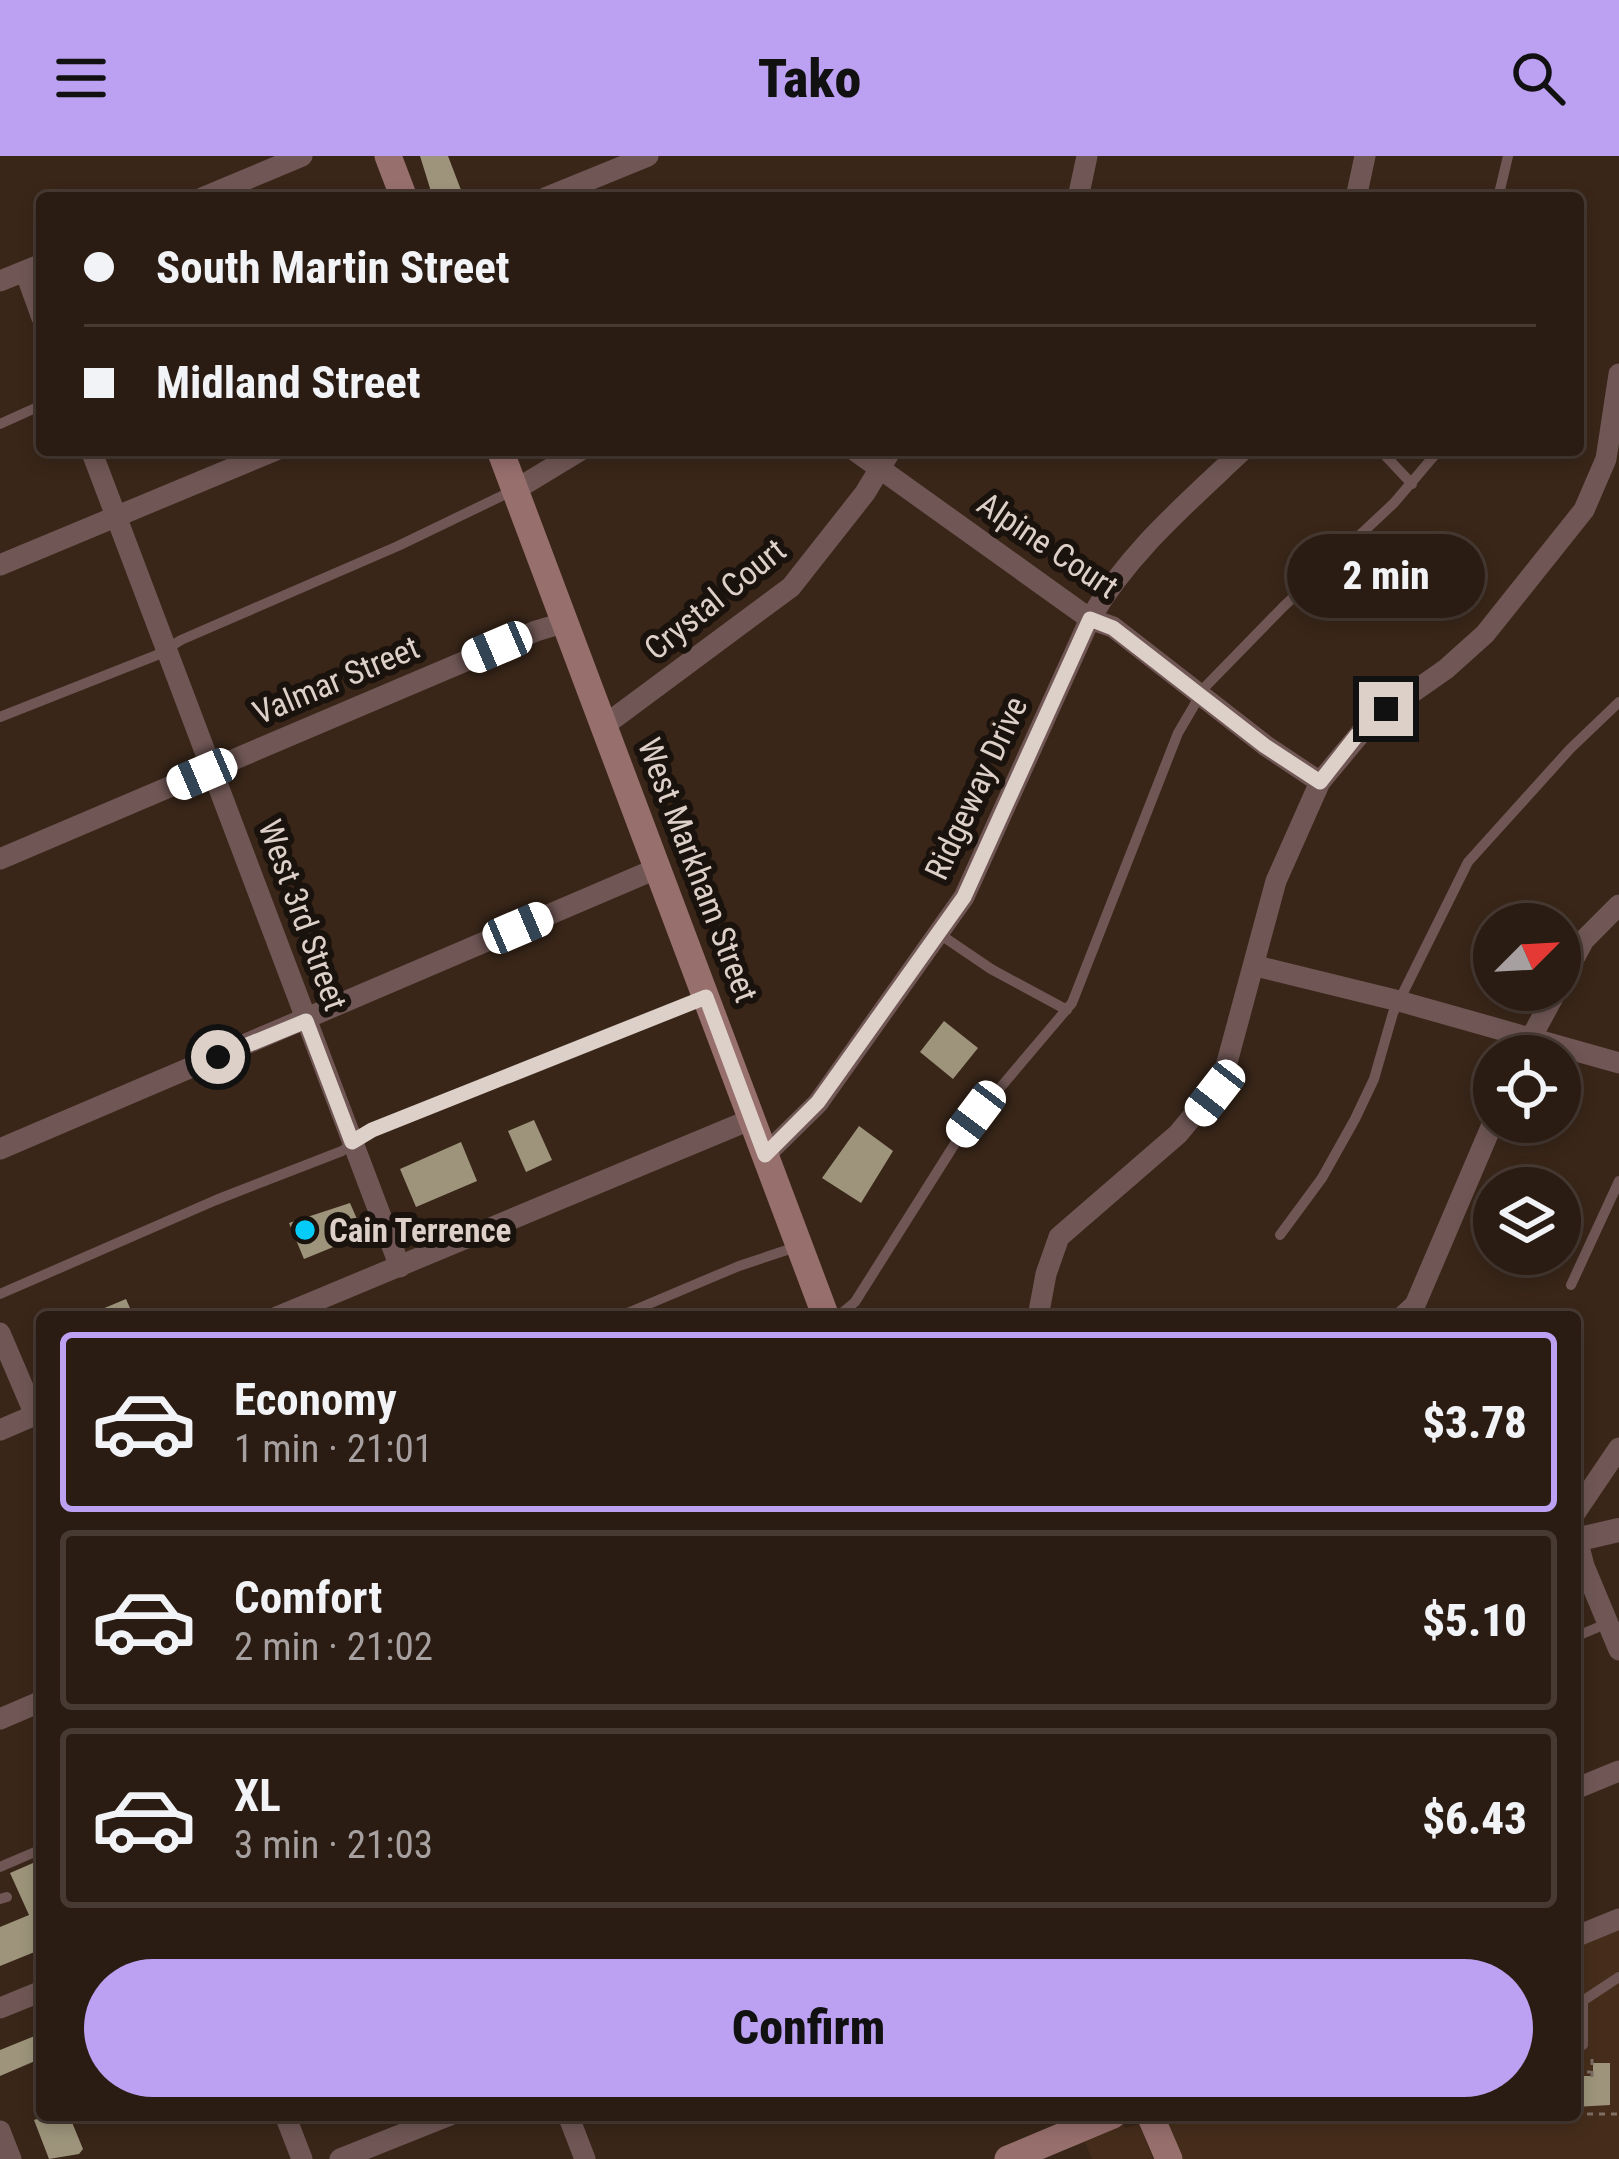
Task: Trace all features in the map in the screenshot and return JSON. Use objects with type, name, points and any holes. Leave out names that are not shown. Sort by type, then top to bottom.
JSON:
[{"type":"main road","points":[[388,156],[402,192]]},
{"type":"main road","name":"West Markham Street","points":[[502,456],[824,1311]]},
{"type":"main road","points":[[1008,2159],[1099,2121]]},
{"type":"main road","points":[[1153,2121],[1169,2159]]},
{"type":"street","points":[[216,192],[302,156]]},
{"type":"street","points":[[559,192],[648,156]]},
{"type":"street","points":[[1079,192],[1087,156]]},
{"type":"street","points":[[1357,192],[1365,156]]},
{"type":"street","points":[[0,281],[33,268]]},
{"type":"street","points":[[1039,1311],[1059,1237],[1178,1135],[1215,1093],[1232,1054],[1276,881],[1320,782],[1369,723],[1446,669],[1485,634],[1565,536],[1599,482],[1619,374]]},
{"type":"street","name":"West 3rd Street","points":[[93,456],[400,1267]]},
{"type":"street","points":[[0,565],[261,456]]},
{"type":"street","points":[[515,490],[571,456]]},
{"type":"street","name":"Ridgeway Drive","points":[[765,1155],[818,1102],[976,874],[1090,619],[1132,555],[1237,456]]},
{"type":"street","name":"Alpine Court","points":[[886,460],[1090,619],[1113,628],[1320,782]]},
{"type":"street","name":"Crystal Court","points":[[605,725],[791,587],[886,460]]},
{"type":"street","name":"Valmar Street","points":[[0,859],[566,622]]},
{"type":"street","points":[[0,1149],[658,868]]},
{"type":"street","points":[[1581,946],[1619,905]]},
{"type":"street","points":[[1256,966],[1399,1000],[1496,1035]]},
{"type":"street","points":[[1581,1056],[1619,1063]]},
{"type":"street","points":[[293,1311],[752,1119]]},
{"type":"street","points":[[1408,1311],[1484,1143]]},
{"type":"street","points":[[0,1333],[36,1410]]},
{"type":"street","points":[[0,1430],[36,1415]]},
{"type":"street","points":[[1581,1504],[1619,1448]]},
{"type":"street","points":[[1581,1536],[1619,1530]]},
{"type":"street","points":[[1581,1556],[1619,1650]]},
{"type":"street","points":[[0,1719],[36,1704]]},
{"type":"street","points":[[1581,1787],[1619,1771]]},
{"type":"street","points":[[1581,1934],[1619,1918]]},
{"type":"street","points":[[0,2008],[36,1993]]},
{"type":"street","points":[[287,2121],[302,2159]]},
{"type":"street","points":[[340,2159],[435,2121]]},
{"type":"street","points":[[570,2121],[585,2159]]},
{"type":"street","points":[[0,2131],[11,2159]]},
{"type":"lane","points":[[1499,192],[1508,156]]},
{"type":"lane","points":[[0,424],[36,408]]},
{"type":"lane","points":[[1386,456],[1412,484]]},
{"type":"lane","points":[[845,1311],[961,1134],[1067,1010],[1178,733],[1200,695],[1283,607],[1412,484],[1434,456]]},
{"type":"lane","points":[[0,717],[167,649],[515,490]]},
{"type":"lane","points":[[1280,1235],[1322,1178],[1355,1119],[1374,1079],[1399,1000],[1435,922],[1476,851],[1619,702]]},
{"type":"lane","points":[[938,933],[991,969],[1067,1010]]},
{"type":"lane","points":[[0,1294],[343,1150],[372,1130],[706,997]]},
{"type":"lane","points":[[1571,1285],[1619,1181]]},
{"type":"lane","points":[[632,1311],[800,1246]]},
{"type":"lane","points":[[1581,1635],[1608,1624]]},
{"type":"lane","points":[[0,1868],[36,1852]]},
{"type":"lane","points":[[1581,2003],[1619,1977]]},
{"type":"path","points":[[1581,2073],[1592,2075],[1592,2051]]},
{"type":"path","points":[[1581,2114],[1619,2114]]},
{"type":"shaded area","points":[[1619,1925],[1619,2159],[1169,2159],[1153,2121],[1581,2121],[1581,1940]]},
{"type":"shaded area","points":[[1061,2121],[1122,2121],[1125,2128],[1139,2124],[1153,2159],[1092,2159],[1085,2142],[1072,2147]]},
{"type":"building","points":[[420,156],[448,156],[461,190],[431,192]]},
{"type":"building","points":[[944,1021],[978,1048],[953,1079],[920,1052]]},
{"type":"building","points":[[534,1120],[552,1160],[526,1172],[508,1131]]},
{"type":"building","points":[[859,1126],[893,1151],[861,1203],[822,1178]]},
{"type":"building","points":[[461,1142],[477,1181],[416,1207],[400,1169]]},
{"type":"building","points":[[350,1203],[360,1226],[344,1232],[348,1241],[304,1259],[289,1223]]},
{"type":"building","points":[[126,1299],[131,1311],[97,1311]]},
{"type":"building","points":[[33,1863],[36,1870],[36,1951],[0,1966],[0,1927],[29,1915],[10,1873]]},
{"type":"building","points":[[36,2035],[36,2061],[0,2076],[0,2050]]},
{"type":"building","points":[[1593,2063],[1610,2063],[1610,2105],[1581,2107],[1581,2076],[1593,2076]]},
{"type":"building","points":[[34,2120],[71,2121],[83,2149],[79,2154],[49,2159]]},
{"type":"place","name":"Cain Terrence","points":[[305,1230]]},
{"type":"route","points":[[218,1057],[306,1021],[352,1142],[706,997],[765,1155],[818,1102],[964,897],[1090,619],[1113,628],[1265,746],[1320,782],[1342,751],[1386,709]]}]
